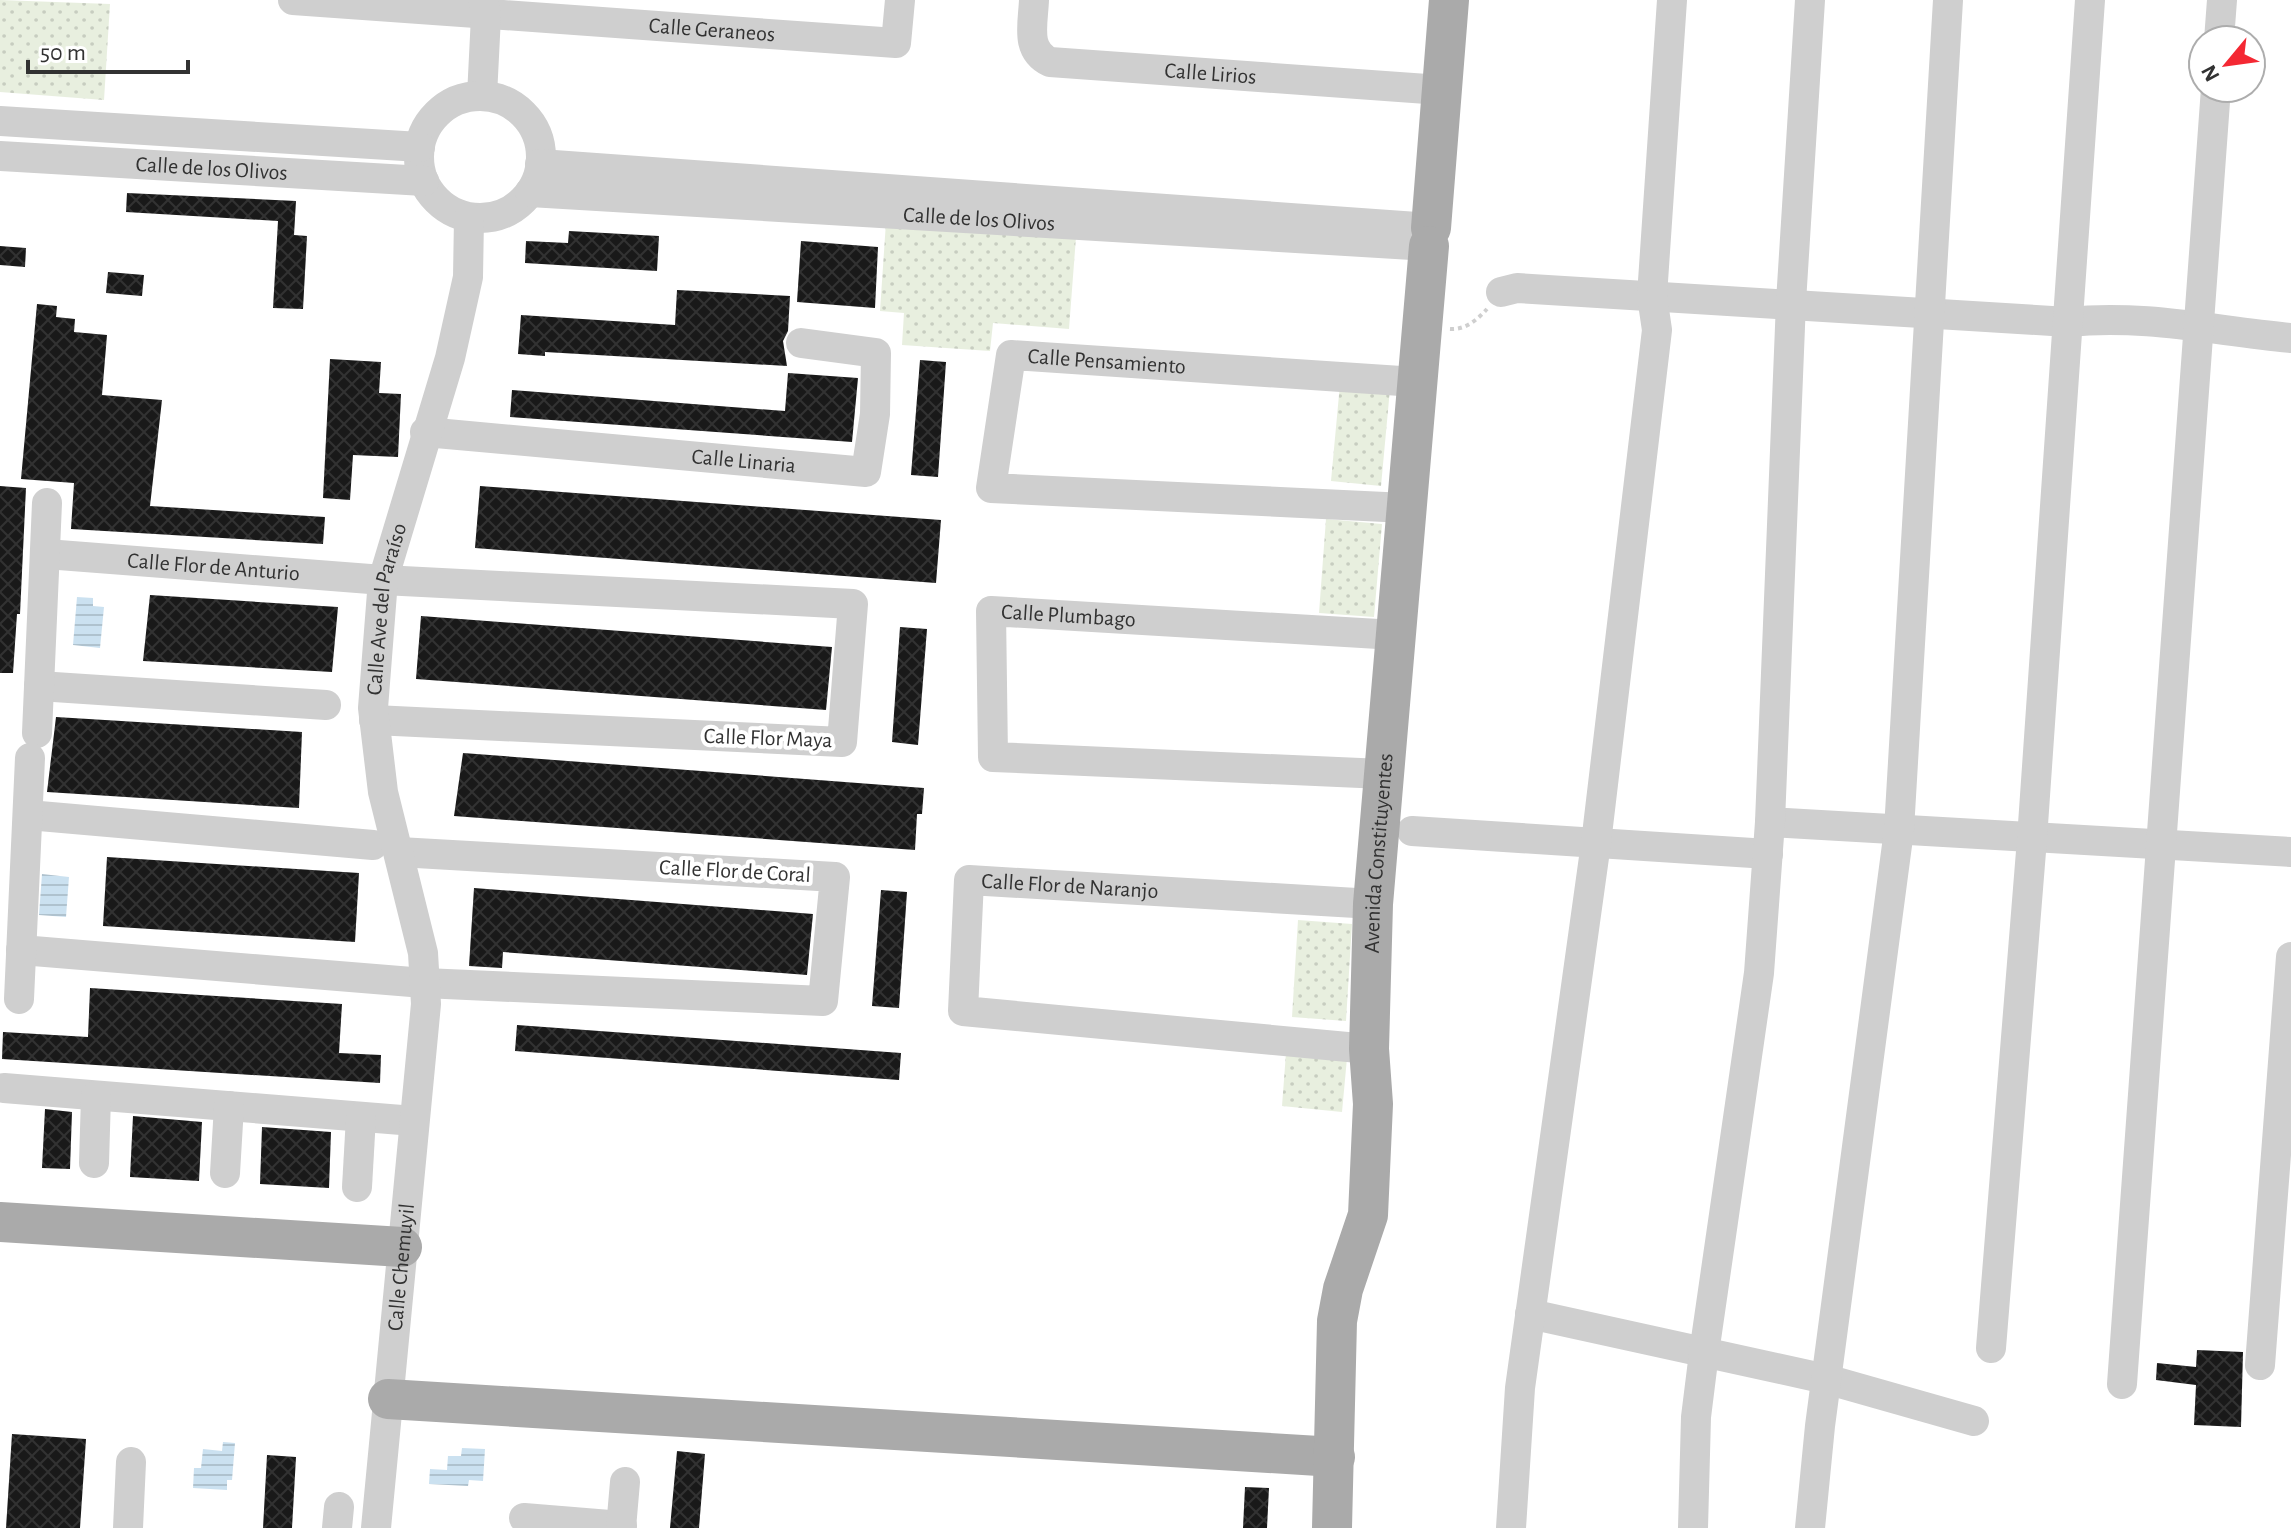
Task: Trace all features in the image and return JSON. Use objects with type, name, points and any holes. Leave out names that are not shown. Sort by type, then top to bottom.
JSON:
[{"type":"main road","name":"Avenida Constituyentes","points":[[1332,1528],[1337,1321],[1343,1289],[1368,1215],[1373,1104],[1369,1049],[1373,904],[1449,0]]},
{"type":"main road","points":[[0,1222],[402,1247]]},
{"type":"main road","points":[[388,1399],[1335,1457]]},
{"type":"street","points":[[293,0],[485,8],[482,96]]},
{"type":"street","name":"Calle Geraneos","points":[[485,8],[896,43],[900,0]]},
{"type":"street","name":"Calle Lirios","points":[[1034,0],[1032,47],[1039,57],[1050,62],[1441,90]]},
{"type":"street","points":[[1511,1528],[1520,1388],[1596,843],[1657,330],[1652,296],[1672,0]]},
{"type":"street","points":[[1693,1528],[1696,1417],[1759,973],[1770,822],[1791,302],[1810,0]]},
{"type":"street","points":[[1810,1528],[1826,1379],[1899,830],[1948,0]]},
{"type":"street","points":[[1991,1348],[2032,839],[2090,0]]},
{"type":"street","points":[[2220,24],[2222,0]]},
{"type":"street","points":[[482,96],[513,106],[527,118],[538,137],[535,178],[511,211],[491,218],[469,218],[447,209],[429,192],[420,172],[420,147],[423,133],[442,108],[461,99],[482,96]]},
{"type":"street","points":[[2122,1384],[2215,104]]},
{"type":"street","name":"Calle de los Olivos","points":[[0,121],[420,147]]},
{"type":"street","name":"Calle de los Olivos","points":[[0,156],[424,181]]},
{"type":"street","name":"Calle de los Olivos","points":[[535,178],[1430,237]]},
{"type":"street","name":"Calle Ave del Paraíso","points":[[425,994],[423,953],[386,848],[374,720],[383,580],[425,432],[450,358],[468,277],[469,218]]},
{"type":"street","points":[[1501,292],[1517,288],[1791,302],[2068,322],[2099,319],[2199,324],[2231,333],[2291,338]]},
{"type":"street","name":"Calle Linaria","points":[[425,432],[866,472],[875,414],[876,353],[801,343]]},
{"type":"street","name":"Calle Pensamiento","points":[[1406,508],[991,488],[1011,355],[1416,382]]},
{"type":"street","points":[[19,999],[47,503]]},
{"type":"street","name":"Calle Flor de Anturio","points":[[46,554],[383,580]]},
{"type":"street","name":"Calle Flor Maya","points":[[374,720],[842,742],[853,604],[383,580]]},
{"type":"street","name":"Calle Plumbago","points":[[1383,774],[993,757],[991,611],[1395,635]]},
{"type":"street","points":[[39,686],[326,705]]},
{"type":"street","points":[[28,815],[386,848]]},
{"type":"street","points":[[1770,822],[2291,852]]},
{"type":"street","points":[[1412,831],[1768,854]]},
{"type":"street","name":"Calle Flor de Coral","points":[[386,848],[835,877],[823,1001],[425,994]]},
{"type":"street","name":"Calle Flor de Naranjo","points":[[1369,1049],[963,1011],[969,880],[1373,904]]},
{"type":"street","points":[[21,950],[425,994]]},
{"type":"street","points":[[2260,1365],[2291,957]]},
{"type":"street","name":"Calle Chemuyil","points":[[376,1528],[425,994]]},
{"type":"street","points":[[4,1088],[414,1121]]},
{"type":"street","points":[[94,1163],[96,1096]]},
{"type":"street","points":[[225,1173],[229,1106]]},
{"type":"street","points":[[357,1187],[361,1117]]},
{"type":"street","points":[[1530,1314],[1826,1379],[1974,1421]]},
{"type":"street","points":[[128,1528],[131,1462]]},
{"type":"street","points":[[524,1518],[622,1527],[625,1482]]},
{"type":"path","points":[[1423,328],[1458,329],[1478,319],[1501,292]]},
{"type":"green space","points":[[0,0],[110,4],[104,100],[0,92]]},
{"type":"green space","points":[[886,222],[1076,237],[1069,329],[993,323],[990,351],[902,345],[904,313],[880,311]]},
{"type":"green space","points":[[1340,384],[1390,389],[1381,486],[1331,481]]},
{"type":"green space","points":[[1326,519],[1382,524],[1374,617],[1319,613]]},
{"type":"green space","points":[[1298,920],[1352,924],[1346,1021],[1292,1017]]},
{"type":"green space","points":[[1286,1053],[1347,1058],[1342,1112],[1282,1106]]},
{"type":"water","points":[[77,597],[93,598],[93,606],[104,607],[100,648],[73,645]]},
{"type":"water","points":[[42,874],[69,877],[66,917],[39,915]]},
{"type":"water","points":[[223,1442],[235,1443],[232,1480],[227,1480],[227,1490],[193,1488],[194,1468],[201,1468],[203,1449],[222,1451]]},
{"type":"water","points":[[462,1448],[485,1449],[483,1481],[469,1480],[468,1486],[429,1484],[430,1469],[447,1470],[448,1456],[461,1456]]},
{"type":"building","points":[[127,193],[296,201],[294,235],[307,236],[303,309],[273,308],[278,221],[126,212]]},
{"type":"building","points":[[569,231],[659,236],[657,271],[525,263],[526,241],[568,243]]},
{"type":"building","points":[[801,241],[878,247],[875,308],[797,302]]},
{"type":"building","points":[[0,246],[26,248],[25,267],[0,265]]},
{"type":"building","points":[[108,272],[144,275],[142,296],[106,293]]},
{"type":"building","points":[[677,290],[790,296],[788,331],[783,341],[787,366],[545,352],[545,356],[518,354],[521,315],[675,325]]},
{"type":"building","points":[[37,304],[57,306],[56,317],[75,319],[74,332],[107,335],[102,395],[162,400],[150,506],[325,517],[323,544],[71,529],[74,483],[21,479]]},
{"type":"building","points":[[330,359],[381,362],[379,393],[401,394],[398,457],[353,455],[350,500],[323,498]]},
{"type":"building","points":[[920,360],[946,362],[938,477],[911,475]]},
{"type":"building","points":[[788,373],[858,378],[852,442],[510,417],[512,390],[785,411]]},
{"type":"building","points":[[0,486],[26,488],[20,614],[17,614],[13,673],[0,673]]},
{"type":"building","points":[[480,486],[941,520],[936,583],[475,548]]},
{"type":"building","points":[[150,595],[338,607],[332,672],[143,661]]},
{"type":"building","points":[[421,616],[832,647],[826,710],[416,679]]},
{"type":"building","points":[[900,627],[927,629],[918,745],[892,742]]},
{"type":"building","points":[[56,717],[302,732],[299,808],[47,792]]},
{"type":"building","points":[[463,753],[924,788],[922,814],[917,814],[915,850],[454,816]]},
{"type":"building","points":[[107,857],[359,873],[355,942],[103,926]]},
{"type":"building","points":[[474,888],[813,914],[807,975],[503,952],[502,968],[469,966]]},
{"type":"building","points":[[881,890],[907,892],[899,1008],[872,1006]]},
{"type":"building","points":[[90,988],[342,1004],[339,1053],[381,1055],[380,1083],[2,1059],[3,1032],[88,1037]]},
{"type":"building","points":[[517,1025],[901,1053],[899,1080],[515,1051]]},
{"type":"building","points":[[45,1109],[72,1112],[70,1169],[42,1168]]},
{"type":"building","points":[[133,1116],[202,1122],[199,1181],[130,1177]]},
{"type":"building","points":[[262,1127],[331,1132],[329,1188],[260,1184]]},
{"type":"building","points":[[2197,1350],[2243,1352],[2241,1427],[2194,1425],[2196,1385],[2156,1380],[2157,1363],[2196,1367]]},
{"type":"building","points":[[12,1434],[86,1439],[80,1528],[6,1528]]},
{"type":"building","points":[[677,1451],[705,1454],[699,1528],[670,1528]]},
{"type":"building","points":[[267,1455],[296,1457],[292,1528],[263,1528]]},
{"type":"building","points":[[1245,1487],[1269,1488],[1267,1528],[1243,1528]]}]
